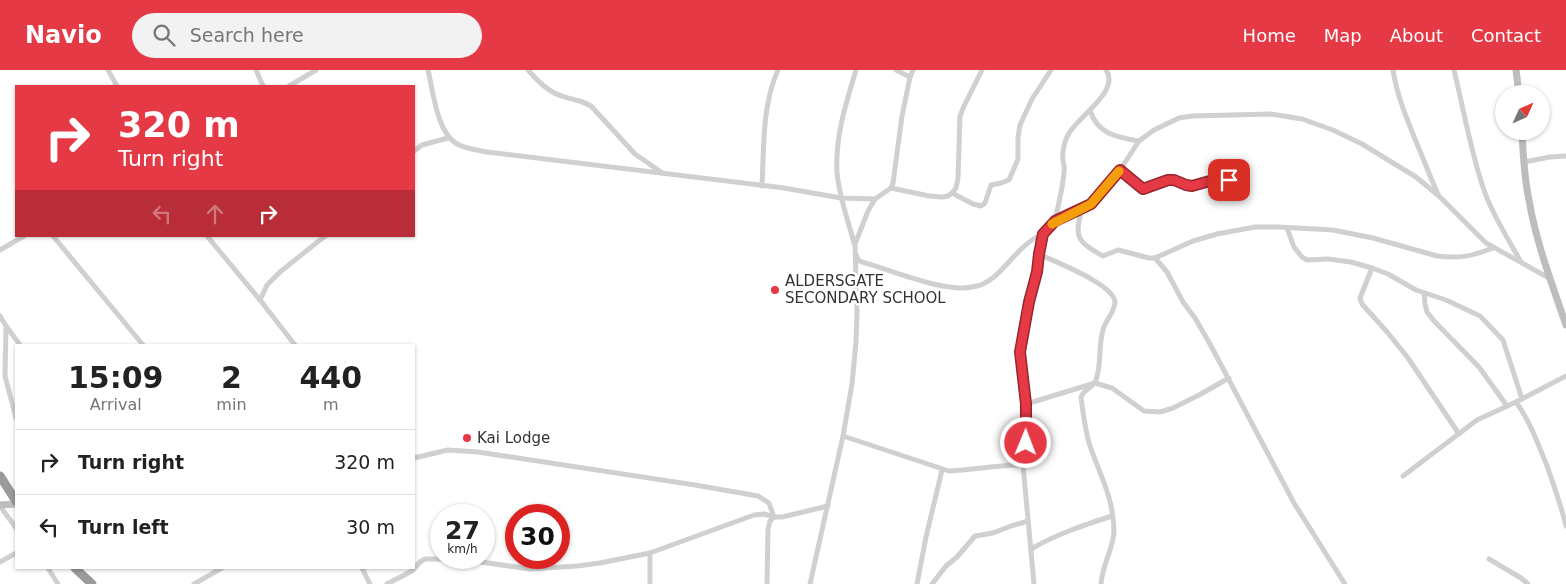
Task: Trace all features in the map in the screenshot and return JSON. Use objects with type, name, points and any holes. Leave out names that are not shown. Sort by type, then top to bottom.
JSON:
[{"type":"highway","points":[[0,476],[15,500]]},
{"type":"highway","points":[[75,569],[92,584]]},
{"type":"street","points":[[108,70],[116,85]]},
{"type":"street","points":[[256,70],[263,85]]},
{"type":"street","points":[[291,85],[316,70]]},
{"type":"street","points":[[428,70],[439,120],[448,138],[464,147],[487,152],[762,186],[841,198],[875,199]]},
{"type":"street","points":[[528,70],[538,81],[556,94],[576,98],[591,106],[635,154],[663,174]]},
{"type":"street","points":[[762,186],[766,115],[778,70]]},
{"type":"street","points":[[856,70],[840,128],[837,172],[841,198],[857,257],[862,262],[927,283],[959,288],[978,286],[992,278],[1033,240],[1043,234],[1055,221],[1082,209],[1097,198],[1120,170],[1139,141],[1165,124],[1179,118],[1192,116],[1271,114],[1290,116],[1333,130],[1362,144],[1416,177],[1440,197],[1480,238],[1493,248],[1549,278]]},
{"type":"street","points":[[896,70],[910,77]]},
{"type":"street","points":[[812,583],[852,384],[857,312],[855,244],[868,211],[875,199],[890,188],[895,175],[902,116],[910,77],[914,70]]},
{"type":"street","points":[[890,188],[942,197],[948,196],[956,188],[960,116],[982,70]]},
{"type":"street","points":[[952,193],[981,206],[985,203],[991,185],[1008,180],[1018,159],[1020,125],[1036,93],[1051,70]]},
{"type":"street","points":[[1106,70],[1110,76]]},
{"type":"street","points":[[1055,221],[1064,172],[1063,154],[1067,136],[1108,87],[1110,76],[1115,70]]},
{"type":"street","points":[[1393,70],[1400,102],[1429,175],[1440,197]]},
{"type":"street","points":[[1454,70],[1485,192],[1494,213],[1521,262]]},
{"type":"street","points":[[1516,70],[1518,85]]},
{"type":"street","points":[[1090,110],[1095,124],[1105,131],[1139,141]]},
{"type":"street","points":[[415,150],[422,145],[448,138]]},
{"type":"street","points":[[1523,140],[1529,202],[1549,278],[1566,325]]},
{"type":"street","points":[[1524,162],[1550,156],[1566,156]]},
{"type":"street","points":[[1120,170],[1143,189],[1168,180],[1192,186],[1217,179],[1229,180]]},
{"type":"street","points":[[1082,209],[1078,225],[1078,236],[1081,241],[1103,256],[1118,250],[1155,258],[1193,241],[1217,234],[1255,227],[1333,230],[1447,257],[1474,255],[1493,248]]},
{"type":"street","points":[[1288,228],[1294,247],[1307,260],[1328,259],[1351,262],[1372,268],[1388,274],[1424,293],[1437,296],[1480,316],[1503,340],[1522,399]]},
{"type":"street","points":[[1034,584],[1023,465],[1026,443],[1026,404],[1020,352],[1043,234]]},
{"type":"street","points":[[0,250],[22,237]]},
{"type":"street","points":[[54,237],[142,344]]},
{"type":"street","points":[[208,237],[294,344]]},
{"type":"street","points":[[260,300],[267,285],[280,272],[324,237]]},
{"type":"street","points":[[1039,254],[1095,281],[1114,297],[1115,306],[1103,329],[1100,364],[1096,382],[1081,396],[1084,422],[1090,445],[1108,494],[1114,532],[1101,577],[1101,584]]},
{"type":"street","points":[[1155,258],[1167,272],[1183,302],[1195,318],[1229,378],[1294,503],[1345,584]]},
{"type":"street","points":[[1372,268],[1360,298],[1362,304],[1408,358],[1459,434]]},
{"type":"street","points":[[1424,293],[1424,304],[1434,321],[1479,367],[1507,406]]},
{"type":"street","points":[[0,316],[19,344]]},
{"type":"street","points":[[6,326],[5,376],[15,414]]},
{"type":"street","points":[[1404,476],[1477,420],[1566,376]]},
{"type":"street","points":[[1026,404],[1096,382],[1112,388],[1144,410],[1152,412],[1172,408],[1229,378]]},
{"type":"street","points":[[1516,402],[1530,425],[1540,448],[1560,499],[1566,526]]},
{"type":"street","points":[[843,436],[942,470],[963,471],[1002,465],[1023,465]]},
{"type":"street","points":[[415,458],[448,450],[478,452],[695,485],[758,496],[768,504],[774,517]]},
{"type":"street","points":[[917,584],[942,470]]},
{"type":"street","points":[[15,502],[0,505],[15,527]]},
{"type":"street","points":[[415,568],[425,559],[460,560],[530,569],[600,563],[650,553],[754,515],[764,514],[782,517],[828,506]]},
{"type":"street","points":[[1032,549],[1050,538],[1112,516]]},
{"type":"street","points":[[767,584],[768,529],[769,523],[774,517]]},
{"type":"street","points":[[932,584],[946,566],[957,557],[975,536],[993,533],[1028,522]]},
{"type":"street","points":[[650,553],[650,584]]},
{"type":"street","points":[[0,562],[15,554]]},
{"type":"street","points":[[1489,559],[1528,584]]},
{"type":"street","points":[[49,569],[58,584]]},
{"type":"street","points":[[194,584],[220,569]]},
{"type":"street","points":[[362,569],[370,584]]},
{"type":"street","points":[[388,584],[414,569]]},
{"type":"slow traffic","points":[[1052,224],[1091,204],[1119,171]]},
{"type":"place","name":"ALDERSGATE SECONDARY SCHOOL","points":[[775,290]]},
{"type":"place","name":"Kai Lodge","points":[[467,438]]},
{"type":"route","points":[[1026,443],[1026,404],[1020,352],[1043,234],[1055,221],[1084,209],[1091,204],[1120,170],[1143,189],[1168,180],[1192,186],[1217,179],[1229,180]]}]
